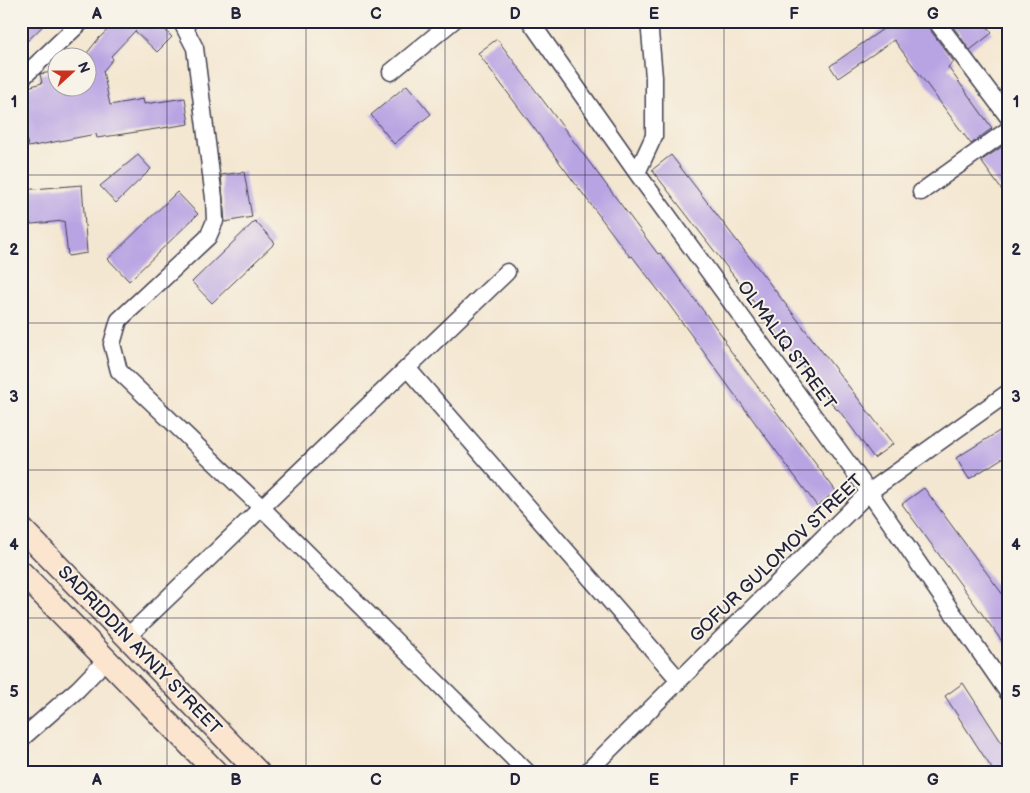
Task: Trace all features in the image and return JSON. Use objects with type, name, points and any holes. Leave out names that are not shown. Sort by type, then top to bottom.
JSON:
[{"type":"main road","name":"SADRIDDIN AYNIY STREET","points":[[21,528],[128,636],[258,772]]},
{"type":"main road","name":"SADRIDDIN AYNIY STREET","points":[[21,572],[216,772]]},
{"type":"main road","points":[[107,659],[128,636]]},
{"type":"street","points":[[21,79],[82,21]]},
{"type":"street","points":[[181,21],[195,48],[214,198],[215,221],[208,237],[119,320],[112,344],[119,371],[262,508],[527,772]]},
{"type":"street","points":[[391,72],[454,21]]},
{"type":"street","name":"OLMALIQ STREET","points":[[530,21],[637,173],[869,492],[1009,694]]},
{"type":"street","points":[[637,173],[654,136],[654,77],[649,21]]},
{"type":"street","points":[[936,21],[1009,118]]},
{"type":"street","points":[[922,192],[1009,129]]},
{"type":"street","points":[[128,636],[507,272]]},
{"type":"street","points":[[407,368],[679,680]]},
{"type":"street","name":"GOFUR GULOMOV STREET","points":[[587,772],[869,492],[1009,392]]},
{"type":"street","points":[[21,738],[78,688],[107,659]]},
{"type":"building","points":[[21,21],[48,21],[21,47]]},
{"type":"building","points":[[117,21],[156,21],[172,37],[157,52],[135,31],[111,56],[113,59],[103,71],[110,105],[143,99],[144,104],[185,98],[189,124],[97,138],[96,134],[28,147],[21,112],[21,89],[42,83],[40,74],[48,73],[48,98],[98,98],[98,48],[91,48]]},
{"type":"building","points":[[878,21],[926,21],[928,27],[954,62],[948,67],[992,128],[971,144],[894,40],[838,78],[830,66],[883,29]]},
{"type":"building","points":[[949,21],[983,21],[992,33],[970,50]]},
{"type":"building","points":[[497,39],[658,254],[660,253],[726,341],[724,342],[836,491],[817,506],[665,299],[632,256],[630,257],[478,53]]},
{"type":"building","points":[[407,85],[431,114],[394,144],[371,115]]},
{"type":"building","points":[[1003,146],[1009,154],[1009,200],[981,161]]},
{"type":"building","points":[[138,155],[151,169],[116,203],[100,186]]},
{"type":"building","points":[[671,155],[893,444],[874,458],[652,170]]},
{"type":"building","points":[[244,172],[252,217],[225,222],[221,175]]},
{"type":"building","points":[[82,185],[87,253],[68,256],[64,221],[21,225],[21,190]]},
{"type":"building","points":[[177,192],[198,214],[129,281],[108,259]]},
{"type":"building","points":[[255,221],[275,243],[212,303],[192,282]]},
{"type":"building","points":[[1009,425],[1009,454],[969,479],[956,458]]},
{"type":"building","points":[[924,488],[1009,603],[1009,651],[902,504]]},
{"type":"building","points":[[963,683],[1009,754],[1009,772],[994,772],[945,696]]}]
